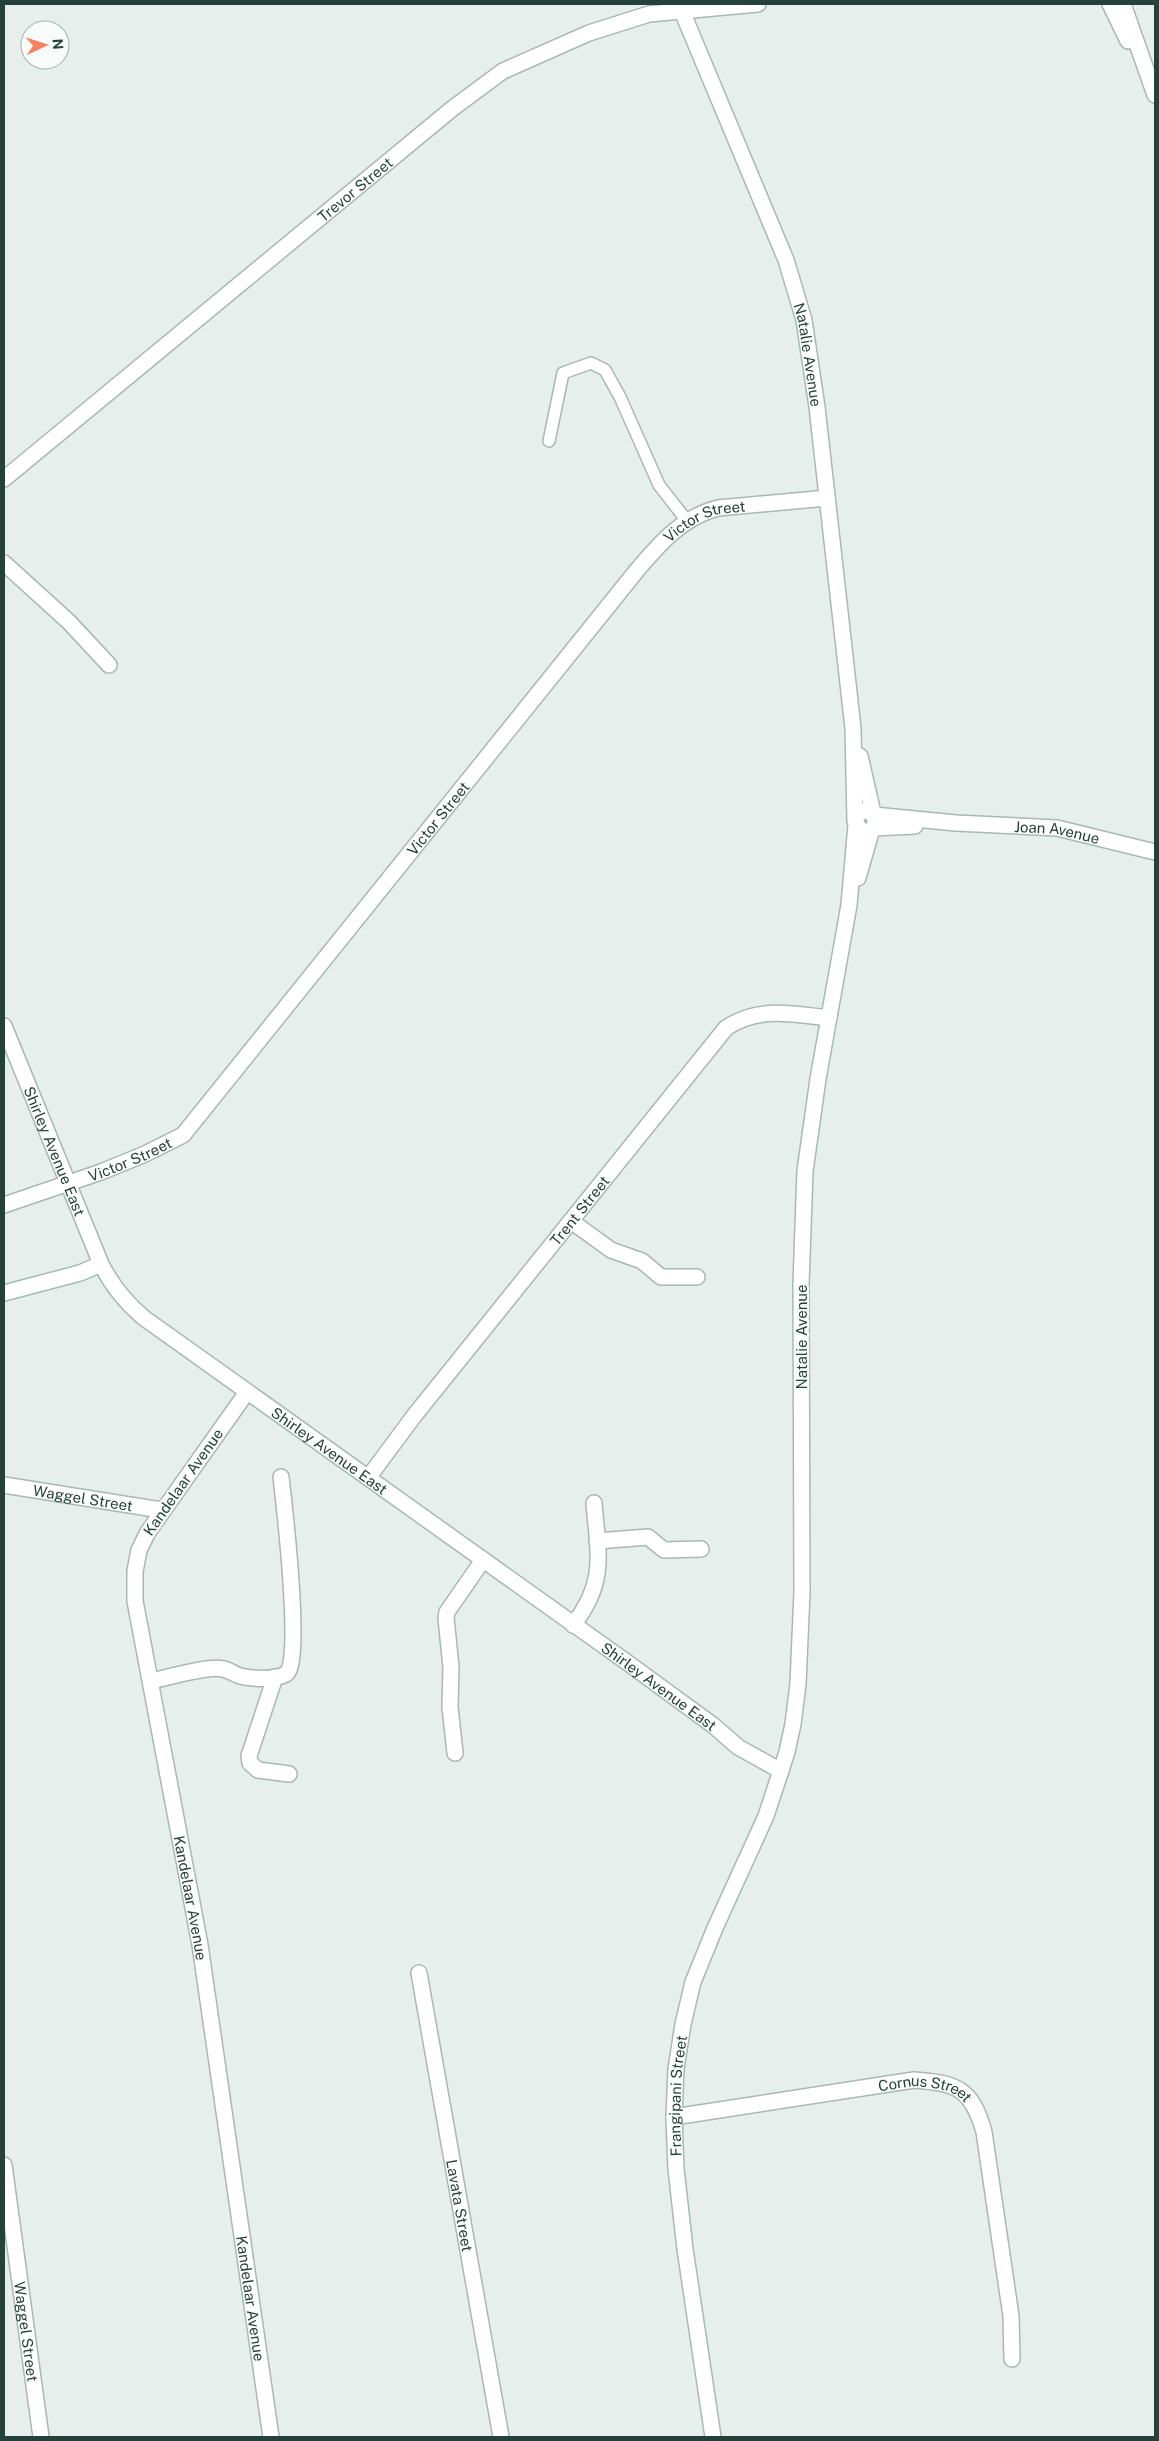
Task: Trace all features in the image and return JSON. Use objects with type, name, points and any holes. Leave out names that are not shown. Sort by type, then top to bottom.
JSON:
[{"type":"street","name":"Trevor Street","points":[[4,479],[445,114],[492,78],[520,62],[589,33],[649,14],[681,7],[758,4]]},
{"type":"street","points":[[1110,4],[1135,56],[1148,75]]},
{"type":"street","points":[[1123,4],[1155,94]]},
{"type":"street","name":"Natalie Avenue","points":[[681,7],[789,269],[804,320],[810,353],[853,728],[856,821],[849,905],[805,1171],[801,1284],[802,1592],[796,1701],[790,1738],[781,1771]]},
{"type":"street","name":"Victor Street","points":[[4,1205],[151,1151],[178,1139],[188,1130],[638,569],[658,546],[687,520],[710,510],[733,505],[827,498]]},
{"type":"street","points":[[4,563],[69,622],[109,665]]},
{"type":"street","name":"Natalie Avenue","points":[[849,905],[873,821],[853,728]]},
{"type":"street","name":"Joan Avenue","points":[[856,821],[862,811],[873,821],[1057,828],[1155,852]]},
{"type":"street","name":"Trent Street","points":[[368,1478],[414,1416],[726,1028],[741,1019],[771,1012],[829,1018]]},
{"type":"street","name":"Shirley Avenue East","points":[[4,1026],[101,1264],[112,1286],[124,1301],[144,1318],[714,1726],[738,1747],[781,1771]]},
{"type":"street","points":[[571,1220],[611,1250],[642,1261],[661,1277],[697,1278]]},
{"type":"street","points":[[4,1293],[80,1273],[101,1264]]},
{"type":"street","name":"Kandelaar Avenue","points":[[247,1392],[161,1510],[143,1541],[135,1571],[135,1601],[200,1945],[271,2437]]},
{"type":"street","points":[[151,1681],[218,1668],[246,1677],[275,1677],[286,1674],[290,1669],[293,1644],[289,1542],[281,1477]]},
{"type":"street","name":"Waggel Street","points":[[4,1485],[161,1510]]},
{"type":"street","points":[[573,1625],[588,1604],[598,1572],[594,1503]]},
{"type":"street","points":[[597,1541],[648,1537],[664,1550],[701,1549]]},
{"type":"street","points":[[455,1753],[450,1707],[450,1667],[446,1618],[447,1612],[483,1560]]},
{"type":"street","points":[[275,1677],[249,1756],[250,1763],[258,1770],[289,1774]]},
{"type":"street","name":"Frangipani Street","points":[[713,2437],[685,2249],[676,2169],[674,2117],[678,2055],[693,1982],[715,1928],[766,1816],[781,1771]]},
{"type":"street","name":"Lavata Street","points":[[419,1973],[501,2437]]},
{"type":"street","name":"Cornus Street","points":[[674,2117],[914,2080],[947,2083],[959,2088],[970,2098],[979,2112],[984,2132],[1011,2316],[1012,2359]]},
{"type":"street","name":"Waggel Street","points":[[4,2165],[41,2437]]},
{"type":"lane","points":[[548,441],[563,373],[592,363],[605,370],[620,397],[659,485],[687,520]]}]
